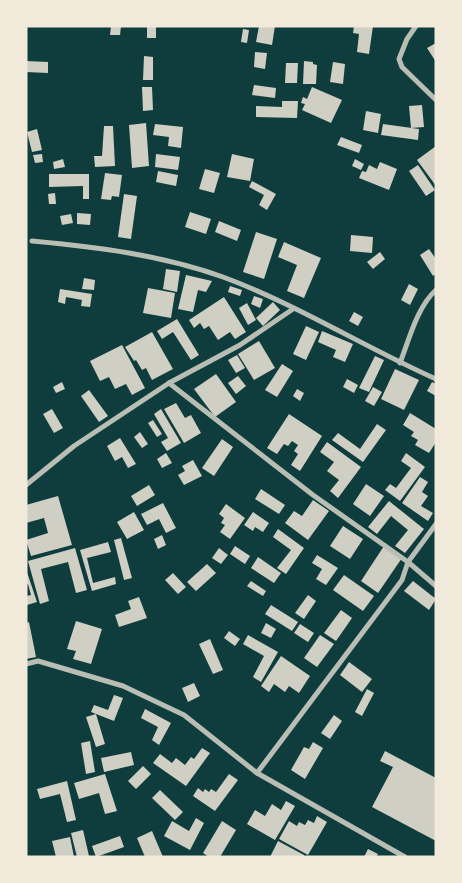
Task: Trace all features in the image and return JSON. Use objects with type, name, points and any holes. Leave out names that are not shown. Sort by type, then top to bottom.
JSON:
[{"type":"street","points":[[416,26],[407,39],[399,59],[402,67],[436,100]]},
{"type":"street","points":[[32,241],[104,249],[158,258],[221,277],[293,309],[436,379]]},
{"type":"street","points":[[400,363],[424,307],[436,290]]},
{"type":"street","points":[[26,485],[74,446],[168,383],[240,345],[293,309]]},
{"type":"street","points":[[168,383],[314,496],[408,562],[436,586]]},
{"type":"street","points":[[257,773],[402,580],[408,562],[436,524]]},
{"type":"street","points":[[26,664],[38,661],[123,686],[184,715],[257,773],[405,857]]},
{"type":"building","points":[[111,26],[121,26],[120,35],[110,35]]},
{"type":"building","points":[[147,26],[156,26],[156,38],[147,38]]},
{"type":"building","points":[[259,26],[275,26],[272,45],[256,42]]},
{"type":"building","points":[[354,26],[373,26],[369,54],[357,52],[359,34],[353,33]]},
{"type":"building","points":[[243,29],[249,30],[247,43],[241,42]]},
{"type":"building","points":[[436,43],[436,62],[427,48]]},
{"type":"building","points":[[255,52],[267,53],[265,69],[254,67]]},
{"type":"building","points":[[144,56],[153,57],[153,80],[143,80]]},
{"type":"building","points":[[26,61],[48,62],[48,73],[26,72]]},
{"type":"building","points":[[304,61],[313,62],[313,64],[317,65],[316,84],[303,84]]},
{"type":"building","points":[[333,62],[345,64],[343,84],[330,82]]},
{"type":"building","points":[[286,63],[298,63],[297,83],[285,83]]},
{"type":"building","points":[[254,85],[276,88],[275,98],[252,95]]},
{"type":"building","points":[[142,87],[152,87],[153,110],[143,111]]},
{"type":"building","points":[[312,87],[342,100],[331,123],[302,110],[305,104],[301,103],[303,97],[307,99]]},
{"type":"building","points":[[282,101],[298,101],[297,118],[256,117],[256,106],[282,107]]},
{"type":"building","points":[[422,105],[424,127],[411,128],[409,106]]},
{"type":"building","points":[[366,111],[381,114],[378,133],[363,130]]},
{"type":"building","points":[[146,123],[149,166],[132,168],[129,125]]},
{"type":"building","points":[[155,124],[183,127],[181,148],[168,146],[169,137],[153,135]]},
{"type":"building","points":[[383,124],[419,129],[418,140],[381,135]]},
{"type":"building","points":[[104,126],[113,126],[115,166],[95,167],[94,156],[102,156]]},
{"type":"building","points":[[37,129],[42,150],[32,152],[27,132]]},
{"type":"building","points":[[341,137],[362,145],[359,153],[337,145]]},
{"type":"building","points":[[436,146],[436,186],[417,160]]},
{"type":"building","points":[[42,154],[43,162],[35,163],[33,155]]},
{"type":"building","points":[[156,154],[180,157],[178,170],[155,167]]},
{"type":"building","points":[[232,154],[254,159],[250,181],[227,177]]},
{"type":"building","points":[[63,159],[65,167],[54,169],[53,162]]},
{"type":"building","points":[[355,159],[364,164],[361,170],[352,166]]},
{"type":"building","points":[[380,162],[397,169],[389,190],[359,178],[362,171],[366,172],[369,165],[377,169]]},
{"type":"building","points":[[418,165],[435,190],[426,196],[409,171]]},
{"type":"building","points":[[205,169],[220,173],[214,193],[199,189]]},
{"type":"building","points":[[158,171],[178,175],[176,186],[156,182]]},
{"type":"building","points":[[105,173],[122,175],[119,197],[112,196],[111,200],[101,199]]},
{"type":"building","points":[[49,174],[89,174],[89,199],[83,199],[83,186],[49,187]]},
{"type":"building","points":[[252,181],[276,194],[267,210],[259,205],[264,195],[249,187]]},
{"type":"building","points":[[55,193],[56,204],[49,204],[48,194]]},
{"type":"building","points":[[124,194],[137,196],[131,239],[118,237]]},
{"type":"building","points":[[190,212],[211,219],[206,234],[185,227]]},
{"type":"building","points":[[77,213],[91,214],[90,225],[77,224]]},
{"type":"building","points":[[71,214],[73,223],[62,225],[60,216]]},
{"type":"building","points":[[219,221],[241,230],[237,241],[215,232]]},
{"type":"building","points":[[256,232],[277,239],[264,279],[243,272]]},
{"type":"building","points":[[351,235],[373,237],[372,253],[350,251]]},
{"type":"building","points":[[284,242],[321,258],[304,298],[287,291],[297,265],[278,257]]},
{"type":"building","points":[[429,249],[436,259],[436,274],[433,276],[420,255]]},
{"type":"building","points":[[380,252],[385,259],[373,269],[367,262]]},
{"type":"building","points":[[166,269],[180,271],[177,292],[163,289]]},
{"type":"building","points":[[186,275],[212,281],[206,292],[198,290],[193,312],[178,309]]},
{"type":"building","points":[[84,278],[95,280],[94,290],[82,289]]},
{"type":"building","points":[[409,284],[418,289],[410,305],[401,300]]},
{"type":"building","points":[[230,286],[242,290],[240,296],[228,292]]},
{"type":"building","points":[[148,288],[175,293],[171,318],[143,313]]},
{"type":"building","points":[[60,289],[92,294],[90,307],[81,306],[82,300],[66,297],[65,304],[58,302]]},
{"type":"building","points":[[254,296],[263,299],[260,308],[251,304]]},
{"type":"building","points":[[224,297],[246,332],[235,339],[230,332],[218,340],[209,326],[204,329],[200,323],[194,328],[189,320]]},
{"type":"building","points":[[273,302],[280,310],[263,326],[256,318]]},
{"type":"building","points":[[247,303],[256,320],[248,325],[239,308]]},
{"type":"building","points":[[354,312],[363,317],[358,326],[349,321]]},
{"type":"building","points":[[177,319],[199,355],[191,360],[173,332],[162,339],[157,331]]},
{"type":"building","points":[[306,326],[319,332],[306,360],[293,354]]},
{"type":"building","points":[[322,331],[353,344],[345,362],[333,357],[336,350],[318,342]]},
{"type":"building","points":[[152,332],[173,369],[152,380],[146,368],[142,370],[125,347]]},
{"type":"building","points":[[259,341],[275,368],[254,380],[238,354]]},
{"type":"building","points":[[122,345],[145,388],[132,395],[126,384],[115,389],[109,377],[100,381],[90,361]]},
{"type":"building","points":[[237,355],[245,368],[236,373],[228,360]]},
{"type":"building","points":[[375,356],[384,360],[369,392],[359,388]]},
{"type":"building","points":[[282,364],[293,371],[277,397],[265,390]]},
{"type":"building","points":[[395,369],[419,380],[404,410],[381,399]]},
{"type":"building","points":[[216,374],[236,402],[215,417],[194,389]]},
{"type":"building","points":[[238,376],[246,386],[236,394],[228,383]]},
{"type":"building","points":[[347,379],[358,385],[354,393],[343,387]]},
{"type":"building","points":[[62,382],[65,389],[56,393],[53,387]]},
{"type":"building","points":[[432,382],[436,384],[436,396],[427,391]]},
{"type":"building","points":[[373,387],[382,392],[374,406],[365,401]]},
{"type":"building","points":[[297,389],[304,393],[300,401],[293,396]]},
{"type":"building","points":[[89,390],[108,416],[99,422],[81,396]]},
{"type":"building","points":[[176,403],[185,418],[191,415],[201,433],[184,443],[164,409]]},
{"type":"building","points":[[52,409],[63,428],[54,433],[43,414]]},
{"type":"building","points":[[161,409],[181,443],[167,451],[161,442],[168,438],[154,414]]},
{"type":"building","points":[[410,413],[436,429],[436,442],[429,453],[415,445],[418,440],[411,436],[414,432],[403,425]]},
{"type":"building","points":[[289,414],[322,436],[300,471],[291,465],[298,454],[294,451],[298,445],[292,441],[288,446],[284,444],[277,454],[267,448]]},
{"type":"building","points":[[153,420],[162,434],[157,437],[148,423]]},
{"type":"building","points":[[377,424],[386,430],[363,462],[332,440],[338,433],[360,449]]},
{"type":"building","points":[[140,432],[148,444],[142,448],[134,437]]},
{"type":"building","points":[[120,438],[136,464],[128,468],[122,457],[115,461],[107,446]]},
{"type":"building","points":[[222,439],[233,447],[214,476],[202,468]]},
{"type":"building","points":[[327,442],[361,467],[338,498],[330,491],[339,480],[327,471],[334,462],[320,452]]},
{"type":"building","points":[[166,453],[172,463],[162,468],[157,459]]},
{"type":"building","points":[[406,453],[425,467],[400,501],[385,490],[390,484],[396,488],[411,468],[401,461]]},
{"type":"building","points":[[193,460],[202,476],[184,485],[178,475],[185,471],[182,466]]},
{"type":"building","points":[[420,477],[428,482],[422,492],[428,496],[421,506],[433,513],[428,521],[402,503]]},
{"type":"building","points":[[366,484],[384,496],[370,516],[353,504]]},
{"type":"building","points":[[149,485],[155,495],[137,506],[131,496]]},
{"type":"building","points":[[261,489],[285,505],[279,514],[255,499]]},
{"type":"building","points":[[58,496],[72,545],[31,556],[26,540],[48,533],[44,518],[26,523],[26,505]]},
{"type":"building","points":[[313,500],[329,511],[308,540],[285,523],[294,511],[302,516]]},
{"type":"building","points":[[389,501],[424,529],[405,553],[395,546],[408,530],[391,516],[377,534],[368,527]]},
{"type":"building","points":[[163,503],[176,528],[166,533],[159,519],[147,525],[141,514]]},
{"type":"building","points":[[226,504],[245,518],[230,539],[220,532],[225,525],[221,523],[224,518],[219,514]]},
{"type":"building","points":[[134,512],[144,530],[127,539],[117,522]]},
{"type":"building","points":[[253,512],[269,523],[263,532],[255,527],[253,531],[244,525]]},
{"type":"building","points":[[343,526],[363,539],[350,559],[330,546]]},
{"type":"building","points":[[278,529],[304,548],[286,574],[277,568],[291,550],[273,537]]},
{"type":"building","points":[[162,535],[166,545],[158,549],[154,539]]},
{"type":"building","points":[[121,538],[132,578],[124,580],[114,540]]},
{"type":"building","points":[[108,542],[111,552],[87,558],[93,583],[115,577],[116,584],[92,591],[80,550]]},
{"type":"building","points":[[235,546],[250,556],[245,564],[230,554]]},
{"type":"building","points":[[384,546],[402,558],[378,593],[361,581]]},
{"type":"building","points":[[75,548],[87,590],[76,593],[68,562],[41,569],[49,601],[40,604],[28,561]]},
{"type":"building","points":[[219,548],[228,555],[221,564],[212,558]]},
{"type":"building","points":[[317,555],[338,568],[326,585],[316,579],[322,569],[312,563]]},
{"type":"building","points":[[258,557],[281,573],[274,583],[251,568]]},
{"type":"building","points":[[207,564],[216,573],[196,591],[187,582]]},
{"type":"building","points":[[26,569],[37,602],[27,605],[26,596],[31,595],[28,584],[26,585]]},
{"type":"building","points":[[173,573],[186,587],[178,594],[165,580]]},
{"type":"building","points":[[344,575],[374,596],[363,611],[333,590]]},
{"type":"building","points":[[251,581],[266,591],[263,596],[247,586]]},
{"type":"building","points":[[413,581],[436,599],[429,610],[404,591]]},
{"type":"building","points":[[308,595],[316,601],[304,619],[295,613]]},
{"type":"building","points":[[139,597],[147,618],[119,627],[115,615],[131,609],[128,601]]},
{"type":"building","points":[[271,605],[298,622],[292,631],[265,614]]},
{"type":"building","points":[[341,610],[352,618],[336,641],[324,633]]},
{"type":"building","points":[[76,621],[102,629],[91,664],[73,659],[76,651],[67,649]]},
{"type":"building","points":[[29,622],[36,657],[26,659],[26,623]]},
{"type":"building","points":[[266,623],[276,629],[271,638],[261,633]]},
{"type":"building","points":[[300,624],[314,633],[308,642],[294,633]]},
{"type":"building","points":[[229,631],[240,639],[235,646],[224,638]]},
{"type":"building","points":[[248,635],[278,652],[261,682],[253,677],[264,656],[243,644]]},
{"type":"building","points":[[320,635],[334,644],[317,667],[304,658]]},
{"type":"building","points":[[210,639],[223,670],[213,674],[199,644]]},
{"type":"building","points":[[281,656],[310,676],[299,693],[289,686],[285,692],[274,684],[269,692],[261,686]]},
{"type":"building","points":[[349,662],[372,679],[362,692],[340,675]]},
{"type":"building","points":[[194,683],[200,696],[188,702],[182,688]]},
{"type":"building","points":[[367,689],[374,693],[362,716],[355,712]]},
{"type":"building","points":[[114,695],[123,698],[114,721],[91,712],[94,705],[108,710]]},
{"type":"building","points":[[145,709],[171,723],[159,745],[152,740],[158,727],[141,718]]},
{"type":"building","points":[[96,714],[105,744],[96,747],[86,717]]},
{"type":"building","points":[[334,715],[342,721],[330,739],[321,733]]},
{"type":"building","points":[[90,741],[95,772],[86,774],[81,743]]},
{"type":"building","points":[[313,742],[323,748],[305,779],[291,770],[304,747],[309,749]]},
{"type":"building","points":[[202,748],[210,753],[186,786],[153,763],[160,754],[172,763],[176,758],[185,765],[191,757],[194,759]]},
{"type":"building","points":[[385,751],[436,778],[436,841],[372,807],[393,767],[380,761]]},
{"type":"building","points":[[131,752],[134,765],[104,772],[101,758]]},
{"type":"building","points":[[143,766],[151,774],[136,789],[128,781]]},
{"type":"building","points":[[105,774],[117,811],[105,814],[99,793],[79,799],[74,783]]},
{"type":"building","points":[[229,774],[238,780],[215,811],[193,796],[198,788],[203,792],[205,789],[209,792],[211,789],[216,792]]},
{"type":"building","points":[[67,781],[76,820],[67,822],[60,794],[40,799],[37,789]]},
{"type":"building","points":[[160,790],[183,812],[175,820],[152,798]]},
{"type":"building","points":[[286,801],[295,806],[275,840],[247,824],[255,810],[265,816],[272,804],[281,810]]},
{"type":"building","points":[[317,816],[327,822],[308,855],[279,839],[289,821],[297,826],[299,822],[305,825],[308,820],[314,823]]},
{"type":"building","points":[[196,818],[204,823],[190,850],[164,836],[172,821],[189,831]]},
{"type":"building","points":[[222,821],[236,830],[220,857],[209,857],[203,853]]},
{"type":"building","points":[[83,830],[89,856],[77,857],[71,833]]},
{"type":"building","points":[[152,831],[163,857],[145,857],[137,838]]},
{"type":"building","points":[[120,836],[124,847],[96,857],[92,846]]},
{"type":"building","points":[[70,837],[74,857],[56,857],[52,841]]},
{"type":"building","points":[[278,841],[304,855],[304,857],[270,857]]},
{"type":"building","points":[[368,849],[378,854],[376,857],[364,857]]}]
